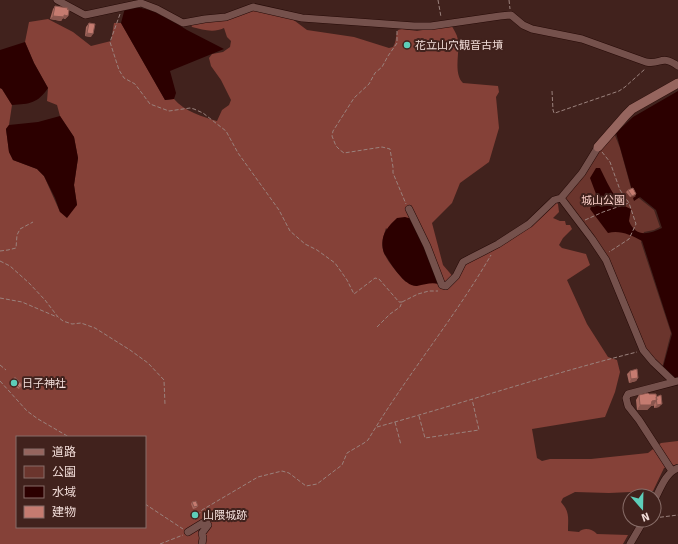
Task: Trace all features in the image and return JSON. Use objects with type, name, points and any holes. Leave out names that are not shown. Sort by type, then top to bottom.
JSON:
[{"type":"street","points":[[57,0],[85,14],[141,3],[157,9],[183,23],[226,17],[253,7],[302,18],[420,26],[511,15],[532,30],[582,39],[652,63],[665,59],[678,66]]},
{"type":"street","points":[[409,209],[427,246],[442,285],[446,286],[456,276],[464,262],[498,244],[529,224],[554,200],[561,198],[582,173],[598,147],[626,115],[678,83]]},
{"type":"street","points":[[561,198],[604,256],[643,350],[653,362],[675,381]]},
{"type":"street","points":[[661,488],[667,476],[675,470],[628,406],[626,398],[628,394],[675,381]]},
{"type":"street","points":[[188,532],[206,521],[208,525],[202,533],[202,544]]},
{"type":"street","points":[[630,544],[639,528]]},
{"type":"path","points":[[438,0],[443,24]]},
{"type":"path","points":[[509,0],[511,15]]},
{"type":"path","points":[[121,7],[110,42],[124,78],[135,84],[150,104],[160,109],[169,111],[190,108],[194,109],[203,113],[226,131],[238,153],[279,210],[290,231],[305,244],[317,250],[335,263],[347,280],[354,294],[375,278],[379,279],[399,302],[402,302]]},
{"type":"path","points":[[398,24],[397,43],[380,69],[375,73],[369,84],[354,98],[333,131],[332,136],[336,146],[344,152],[382,147],[390,149],[393,173],[409,209]]},
{"type":"path","points":[[552,91],[553,110],[554,113],[556,113],[619,91],[626,87],[652,63]]},
{"type":"path","points":[[598,147],[610,162],[620,190],[629,203],[636,224],[629,239],[604,256]]},
{"type":"path","points":[[580,222],[602,212],[629,203]]},
{"type":"path","points":[[0,251],[16,248],[17,236],[20,228],[33,222]]},
{"type":"path","points":[[194,521],[202,510],[258,477],[282,471],[289,473],[306,486],[317,484],[342,465],[347,453],[364,443],[376,427],[387,407],[435,342],[498,244]]},
{"type":"path","points":[[0,261],[10,266],[29,283],[63,322],[81,324],[95,328],[148,363],[164,380],[165,405]]},
{"type":"path","points":[[377,327],[390,314],[400,307],[402,302],[418,294],[446,289],[446,286]]},
{"type":"path","points":[[0,298],[22,302],[58,317]]},
{"type":"path","points":[[376,427],[419,416],[588,364],[643,350]]},
{"type":"path","points":[[0,365],[6,370]]},
{"type":"path","points":[[0,380],[28,411],[38,419],[67,436]]},
{"type":"path","points":[[419,416],[425,438],[480,430],[472,399]]},
{"type":"path","points":[[395,422],[401,445]]},
{"type":"path","points":[[146,505],[188,532]]},
{"type":"path","points":[[662,517],[678,515]]},
{"type":"path","points":[[160,544],[188,532]]},
{"type":"green space","name":"城山公園","points":[[614,133],[620,148],[631,188],[635,195],[654,210],[660,227],[644,232],[641,242],[671,333],[662,368],[647,353],[619,286],[564,199],[598,152]]},
{"type":"shaded area","points":[[257,10],[291,18],[307,30],[354,37],[389,48],[393,47],[396,41],[398,30],[402,29],[417,31],[451,25],[458,40],[458,74],[463,83],[498,86],[499,92],[496,97],[499,128],[489,162],[460,183],[452,203],[432,223],[443,265],[455,279],[465,265],[556,202],[558,204],[559,212],[553,218],[560,221],[565,221],[566,225],[570,225],[572,229],[563,238],[559,245],[562,248],[586,254],[590,265],[567,280],[587,324],[608,357],[617,360],[620,372],[615,392],[605,417],[532,429],[537,458],[542,461],[550,459],[591,459],[648,453],[661,443],[678,441],[678,464],[664,468],[654,488],[622,488],[622,492],[575,492],[563,498],[561,502],[567,512],[568,531],[579,532],[581,530],[588,529],[597,534],[628,535],[623,544],[0,544],[0,88],[12,105],[9,125],[6,129],[9,152],[13,160],[37,169],[44,176],[60,212],[77,205],[74,185],[78,158],[74,137],[60,116],[57,105],[47,101],[48,88],[34,63],[25,42],[29,22],[48,19],[73,32],[91,46],[111,41],[114,23],[121,23],[165,100],[174,99],[188,110],[217,121],[222,110],[229,105],[231,100],[221,80],[211,66],[209,58],[212,54],[223,52],[230,47],[231,41],[227,37],[224,28],[212,31],[192,27],[190,22]],"holes":[[[386,228],[439,284],[406,282],[403,279],[384,254],[382,247]]]},
{"type":"water","points":[[125,8],[141,8],[158,12],[187,30],[224,49],[170,71],[176,93],[174,99],[165,100],[121,23]]},
{"type":"water","points":[[25,42],[34,63],[48,88],[41,97],[33,102],[12,105],[0,88],[0,50]]},
{"type":"water","points":[[678,91],[678,378],[675,379],[663,367],[672,334],[642,241],[617,232],[608,233],[590,209],[596,194],[590,178],[596,168],[600,168],[616,198],[631,209],[629,221],[635,230],[648,233],[662,228],[656,210],[640,197],[634,201],[633,198],[636,196],[632,190],[616,133],[633,117]]},
{"type":"water","points":[[60,116],[74,137],[78,158],[74,185],[77,205],[67,218],[60,212],[44,176],[37,169],[13,160],[9,152],[6,129],[9,125],[38,122]]},
{"type":"water","points":[[405,217],[412,219],[436,272],[439,284],[431,283],[417,286],[407,283],[384,253],[382,242],[384,233],[397,218]]},
{"type":"building","points":[[55,6],[68,8],[68,16],[53,16]]},
{"type":"building","points":[[89,23],[95,24],[93,34],[87,33]]},
{"type":"building","points":[[633,188],[636,194],[632,196],[628,190]]},
{"type":"building","points":[[637,369],[638,378],[631,379],[630,371]]},
{"type":"building","points":[[15,377],[19,381],[16,385],[11,381]]},
{"type":"building","points":[[20,382],[22,385],[20,388],[17,385]]},
{"type":"building","points":[[648,393],[656,394],[657,400],[652,401],[651,405],[640,405],[639,395]]},
{"type":"building","points":[[661,395],[662,404],[657,405],[656,397]]},
{"type":"building","points":[[196,501],[198,506],[194,507],[192,502]]},
{"type":"place","name":"花立山穴観音古墳","points":[[407,45]]},
{"type":"place","name":"日子神社","points":[[14,383]]},
{"type":"place","name":"山隈城跡","points":[[195,515]]}]
